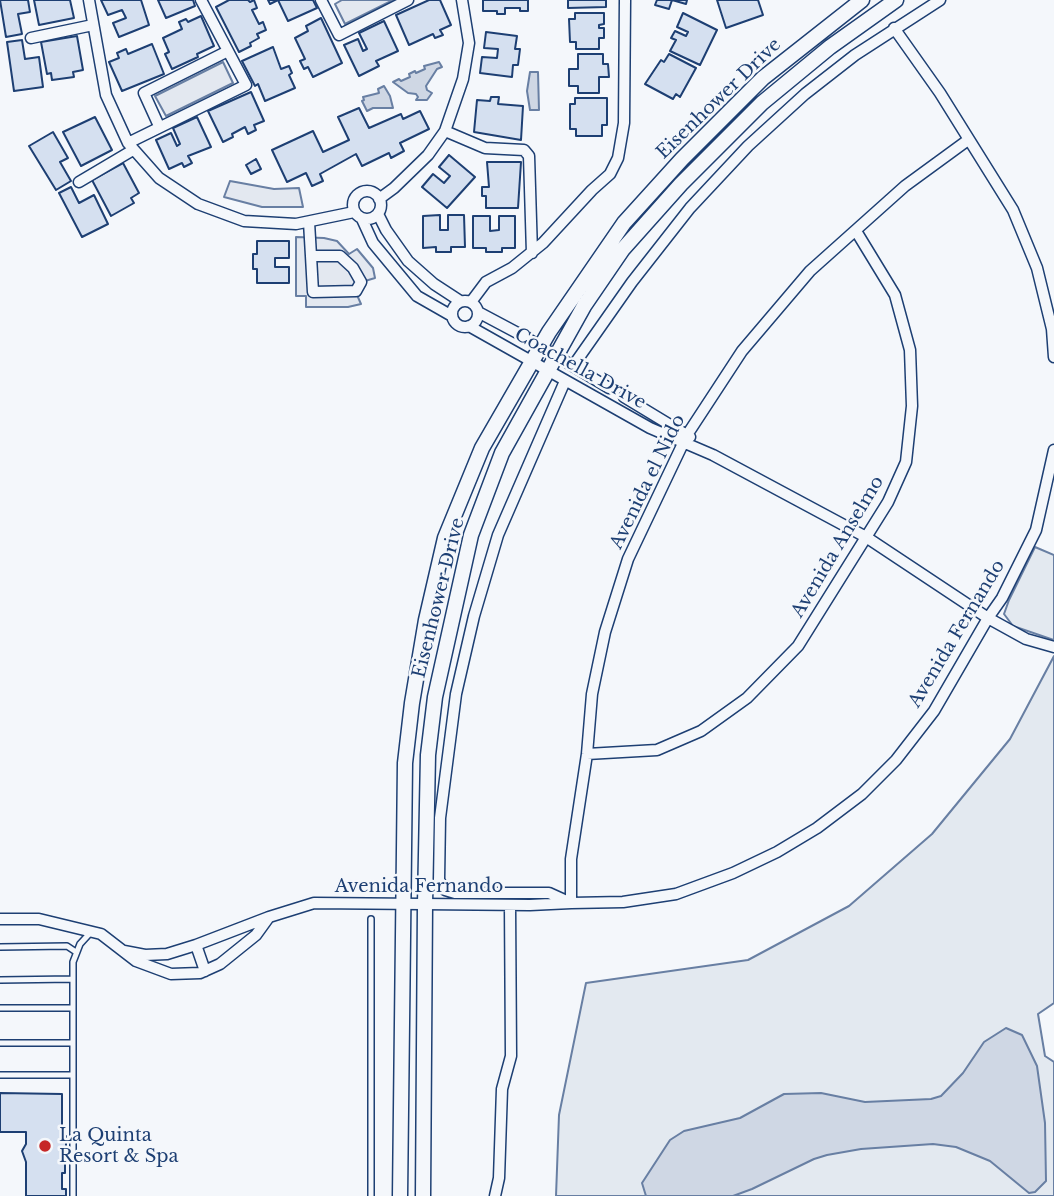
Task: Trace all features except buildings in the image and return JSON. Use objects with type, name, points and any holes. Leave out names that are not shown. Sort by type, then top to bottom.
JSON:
[{"type":"main road","name":"Eisenhower Drive","points":[[400,1196],[404,800],[408,739],[426,620],[445,538],[482,448],[541,347],[624,223],[682,159],[763,78],[862,0]]},
{"type":"main road","name":"Eisenhower Drive","points":[[423,1196],[428,755],[435,697],[471,535],[502,453],[584,306],[623,249],[681,184],[762,103],[830,47],[896,0]]},
{"type":"street","points":[[89,0],[106,95],[131,147],[159,178],[198,204],[244,221],[296,224],[358,215],[371,219],[378,214],[381,207],[379,199],[372,192],[358,194],[353,202],[358,215]]},
{"type":"street","points":[[79,181],[159,126],[246,85],[201,0]]},
{"type":"street","points":[[323,1],[339,35],[408,0]]},
{"type":"street","points":[[379,199],[428,155],[445,131],[463,79],[469,43],[462,0]]},
{"type":"street","points":[[452,316],[452,309],[466,302],[486,282],[532,253],[610,174],[618,158],[624,123],[625,0]]},
{"type":"street","points":[[573,366],[632,282],[690,208],[748,146],[805,94],[855,55],[940,0]]},
{"type":"street","points":[[31,37],[93,25]]},
{"type":"street","points":[[894,28],[940,93],[1013,210],[1037,268],[1052,329],[1054,357]]},
{"type":"street","points":[[159,126],[144,93],[228,51]]},
{"type":"street","points":[[445,131],[485,148],[524,150],[529,156],[532,253]]},
{"type":"street","name":"Avenida el Nido","points":[[571,903],[571,859],[587,754],[592,694],[605,632],[628,559],[685,439],[741,351],[810,271],[905,186],[968,140]]},
{"type":"street","name":"Coachella Drive","points":[[378,214],[386,230],[413,265],[434,284],[609,388]]},
{"type":"street","name":"Coachella Drive","points":[[358,215],[373,243],[416,296],[452,316],[458,325],[469,326],[632,418],[685,439]]},
{"type":"street","points":[[309,222],[313,292],[356,291],[361,282],[353,268],[340,256],[311,256]]},
{"type":"street","name":"Avenida Anselmo","points":[[587,754],[657,750],[701,731],[747,698],[798,646],[888,502],[906,463],[912,406],[910,350],[895,295],[856,231]]},
{"type":"street","points":[[469,326],[477,319],[478,312]]},
{"type":"street","name":"Avenida Fernando","points":[[565,381],[498,535],[474,616],[456,694],[444,773],[439,880],[445,890],[455,893],[549,892],[571,903]]},
{"type":"street","name":"Coachella Drive","points":[[624,397],[685,439],[866,537],[988,618],[1026,639],[1054,648]]},
{"type":"street","name":"Avenida Fernando","points":[[124,951],[145,955],[167,954],[314,903],[510,905],[623,902],[676,894],[733,873],[777,852],[817,828],[862,794],[896,760],[934,711],[1002,598],[1036,530],[1053,467],[1054,450]]},
{"type":"street","points":[[495,1196],[499,1178],[502,1089],[511,1056],[510,905]]},
{"type":"street","name":"Avenida Fernando","points":[[0,919],[39,919],[101,934],[136,961],[171,974],[205,971],[220,964],[256,935],[269,917]]},
{"type":"street","points":[[196,945],[205,971]]},
{"type":"lane","points":[[401,278],[413,265]]},
{"type":"lane","points":[[632,418],[639,405]]},
{"type":"lane","points":[[371,919],[371,1196]]},
{"type":"lane","points":[[73,1196],[73,962],[76,952],[91,932]]},
{"type":"lane","points":[[0,947],[68,946],[76,952]]},
{"type":"lane","points":[[0,980],[73,979]]},
{"type":"lane","points":[[0,1008],[73,1008]]},
{"type":"lane","points":[[0,1043],[73,1043]]},
{"type":"lane","points":[[0,1075],[73,1074]]},
{"type":"shaded area","points":[[342,0],[393,0],[345,24],[335,4]]},
{"type":"shaded area","points":[[223,62],[233,83],[166,116],[155,96]]},
{"type":"shaded area","points":[[439,62],[442,67],[437,69],[426,86],[432,93],[427,100],[416,100],[416,94],[408,93],[393,82],[410,77],[409,74],[425,69],[424,66]]},
{"type":"shaded area","points":[[530,72],[538,72],[539,110],[530,110],[527,91]]},
{"type":"shaded area","points":[[384,86],[393,108],[373,108],[367,111],[363,97],[379,93],[378,89]]},
{"type":"shaded area","points":[[230,181],[274,189],[299,188],[303,207],[262,207],[224,197]]},
{"type":"shaded area","points":[[296,237],[337,241],[349,254],[357,249],[373,268],[375,278],[365,281],[357,295],[361,304],[348,307],[306,307],[306,296],[296,296]]},
{"type":"shaded area","points":[[1035,547],[1054,555],[1054,640],[1013,626],[1004,614]]},
{"type":"shaded area","points":[[1054,656],[1054,1003],[1038,1014],[1045,1056],[1054,1062],[1054,1196],[556,1196],[559,1115],[586,983],[748,960],[849,906],[932,834],[1010,739]]},
{"type":"shaded area","points":[[1006,1028],[1022,1035],[1037,1066],[1045,1123],[1046,1181],[1035,1192],[1029,1193],[990,1161],[956,1147],[933,1144],[861,1149],[827,1155],[733,1196],[646,1196],[642,1183],[670,1140],[684,1131],[740,1118],[784,1094],[821,1093],[865,1102],[931,1099],[941,1096],[963,1073],[984,1042]]},
{"type":"place","name":"La Quinta Resort & Spa","points":[[45,1146]]}]
